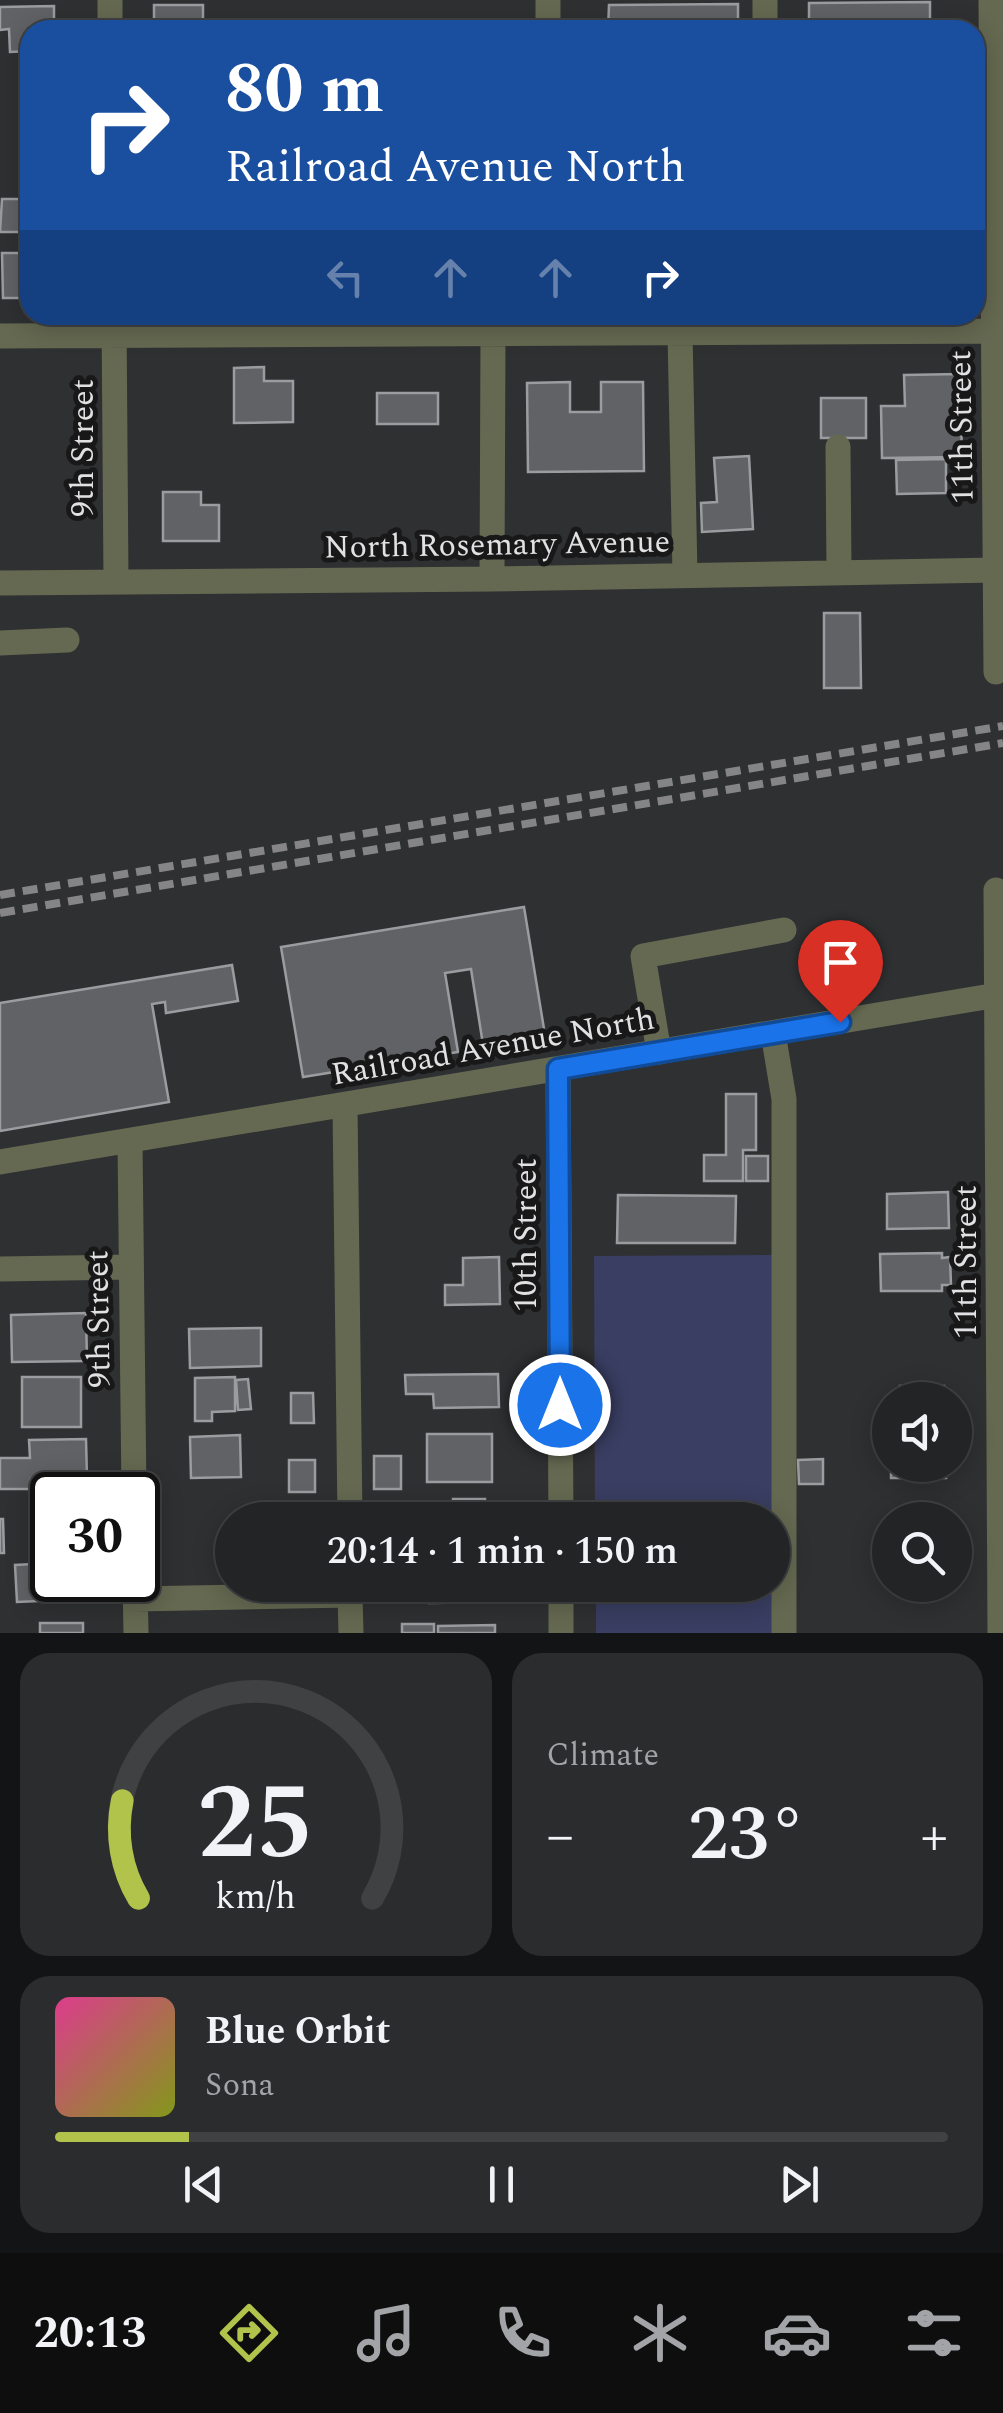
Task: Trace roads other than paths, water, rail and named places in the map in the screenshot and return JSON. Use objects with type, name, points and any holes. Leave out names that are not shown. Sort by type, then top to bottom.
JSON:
[{"type":"street","name":"11th Street","points":[[991,0],[998,331],[996,672]]},
{"type":"street","points":[[0,336],[114,325],[493,334],[544,325]]},
{"type":"street","name":"9th Street","points":[[114,325],[116,581]]},
{"type":"street","points":[[564,325],[680,333],[757,325]]},
{"type":"street","points":[[909,325],[998,331]]},
{"type":"street","points":[[680,333],[685,575]]},
{"type":"street","points":[[492,580],[493,334]]},
{"type":"street","points":[[838,447],[840,572]]},
{"type":"street","name":"North Rosemary Avenue","points":[[0,583],[492,580],[996,570]]},
{"type":"street","points":[[0,643],[66,640]]},
{"type":"street","name":"11th Street","points":[[996,890],[1000,994],[1000,1633]]},
{"type":"street","points":[[659,1052],[644,956],[784,930]]},
{"type":"street","name":"Railroad Avenue North","points":[[0,1162],[1000,994]]},
{"type":"street","points":[[773,1033],[784,1099],[784,1633]]},
{"type":"street","name":"10th Street","points":[[558,1069],[561,1502]]},
{"type":"street","points":[[344,1106],[350,1502]]},
{"type":"street","name":"9th Street","points":[[130,1142],[134,1472]]},
{"type":"street","points":[[0,1269],[131,1266]]},
{"type":"street","points":[[160,1589],[215,1589]]},
{"type":"street","points":[[135,1602],[136,1633]]},
{"type":"street","points":[[351,1602],[352,1633]]},
{"type":"street","points":[[561,1602],[561,1633]]},
{"type":"railway","points":[[0,895],[1003,726]]},
{"type":"railway","points":[[0,913],[1003,743]]}]
